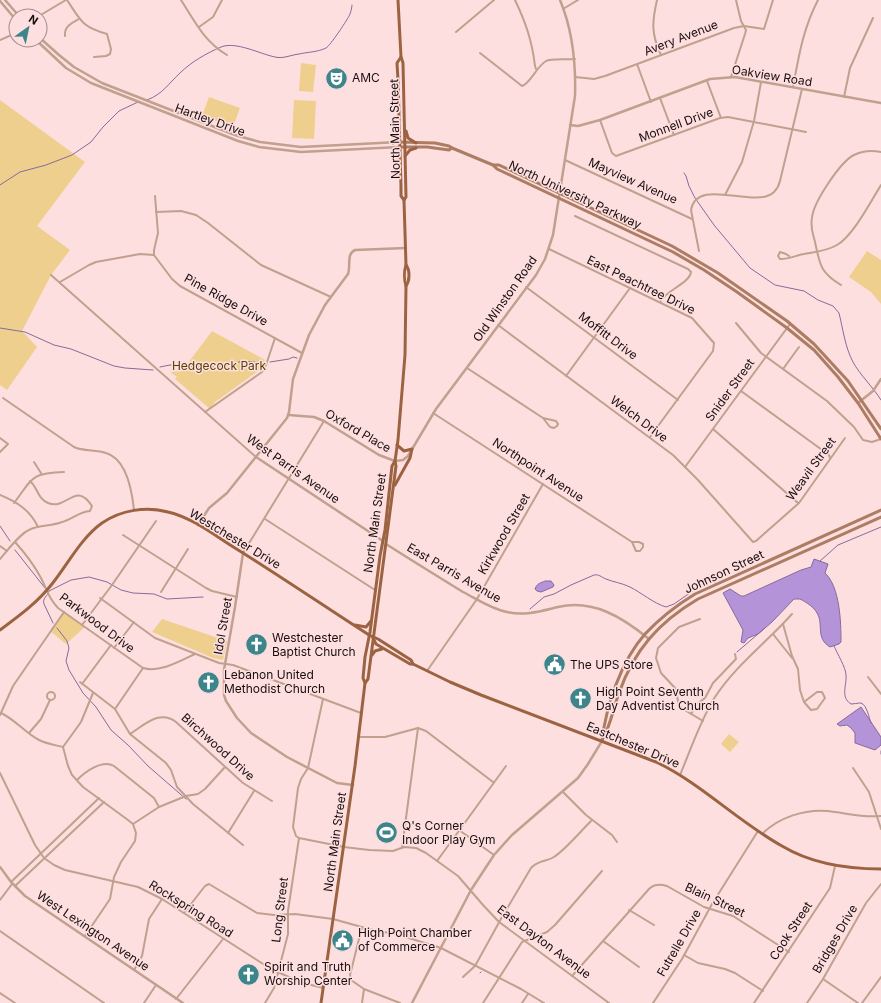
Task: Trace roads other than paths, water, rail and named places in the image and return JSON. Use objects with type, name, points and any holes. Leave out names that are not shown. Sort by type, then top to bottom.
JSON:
[{"type":"main road","name":"North Main Street","points":[[398,0],[400,57],[403,63],[406,196],[404,200],[409,282]]},
{"type":"main road","name":"North Main Street","points":[[400,57],[397,63],[399,147],[401,196],[404,200]]},
{"type":"main road","points":[[404,128],[408,138],[416,143]]},
{"type":"main road","points":[[393,143],[399,134]]},
{"type":"main road","points":[[399,142],[444,144],[493,165]]},
{"type":"main road","points":[[399,147],[449,150],[452,148]]},
{"type":"main road","points":[[404,158],[410,150],[416,148]]},
{"type":"main road","name":"North University Parkway","points":[[493,165],[499,165],[672,246],[718,273],[790,324],[824,353],[845,377],[881,429]]},
{"type":"main road","name":"North University Parkway","points":[[493,165],[497,169],[654,242],[691,262],[718,279],[810,346],[858,403],[881,439]]},
{"type":"main road","points":[[401,187],[405,190]]},
{"type":"main road","name":"North Main Street","points":[[321,1003],[353,785],[365,683],[363,678],[366,649],[396,466],[395,461],[404,359],[405,280],[407,267]]},
{"type":"main road","points":[[405,280],[409,282],[406,286]]},
{"type":"main road","points":[[393,489],[410,458],[412,450],[404,451],[397,445]]},
{"type":"main road","name":"North Main Street","points":[[365,683],[368,679],[380,592],[392,466],[395,461]]},
{"type":"main road","name":"Westchester Drive","points":[[0,630],[23,613],[46,591],[91,533],[102,523],[118,515],[134,510],[150,509],[168,512],[184,517],[198,525],[314,598],[373,638]]},
{"type":"main road","name":"Johnson Street","points":[[602,741],[603,728],[607,712],[620,677],[632,652],[644,635],[674,608],[695,594],[881,510]]},
{"type":"main road","name":"Johnson Street","points":[[602,741],[609,728],[618,697],[630,666],[638,652],[649,639],[672,617],[698,599],[881,517]]},
{"type":"main road","points":[[346,621],[363,627],[368,626],[371,620]]},
{"type":"main road","name":"Eastchester Drive","points":[[373,638],[376,644],[410,664],[413,664],[481,695],[656,762],[694,784],[762,834],[794,853],[835,866],[856,869],[881,869]]},
{"type":"main road","name":"Eastchester Drive","points":[[373,638],[378,639],[411,660],[413,664]]},
{"type":"main road","points":[[371,656],[379,649],[390,653]]},
{"type":"street","points":[[5,0],[12,8]]},
{"type":"street","points":[[48,11],[67,0],[79,19],[87,27],[107,34],[111,49],[110,54],[106,56],[94,57]]},
{"type":"street","points":[[181,0],[210,43],[227,55]]},
{"type":"street","points":[[199,27],[212,17],[222,0]]},
{"type":"street","points":[[456,32],[494,0]]},
{"type":"street","points":[[515,0],[529,32],[534,66],[536,69]]},
{"type":"street","name":"Old Winston Road","points":[[395,461],[406,458],[412,450],[433,413],[540,268],[549,249],[553,235],[560,193],[575,96],[576,77],[570,31],[560,0]]},
{"type":"street","points":[[563,9],[578,0]]},
{"type":"street","points":[[657,0],[653,19],[653,31],[656,46],[661,55]]},
{"type":"street","points":[[731,77],[746,30],[741,22],[736,0]]},
{"type":"street","name":"Avery Avenue","points":[[576,77],[594,79],[600,78],[734,28],[744,26],[764,29],[773,0]]},
{"type":"street","points":[[793,87],[805,29],[818,0]]},
{"type":"street","points":[[0,1],[8,10]]},
{"type":"street","points":[[844,97],[850,68],[873,18]]},
{"type":"street","points":[[65,36],[67,27],[79,19]]},
{"type":"street","name":"Hartley Drive","points":[[48,46],[74,67],[102,83],[235,135],[260,142],[301,147],[399,142]]},
{"type":"street","name":"Hartley Drive","points":[[44,48],[53,57],[91,83],[238,141],[259,147],[301,152],[399,147]]},
{"type":"street","points":[[480,53],[522,86],[526,84],[536,69],[546,61],[574,59]]},
{"type":"street","points":[[637,64],[651,102]]},
{"type":"street","name":"Oakview Road","points":[[570,125],[578,126],[600,120],[707,80],[731,77],[881,103]]},
{"type":"street","points":[[707,80],[721,118]]},
{"type":"street","points":[[724,195],[742,162],[754,121],[761,82]]},
{"type":"street","points":[[699,251],[692,219],[692,206],[698,197],[706,194],[746,197],[765,196],[775,191],[780,181],[802,89]]},
{"type":"street","points":[[660,98],[674,135]]},
{"type":"street","name":"Monnell Drive","points":[[600,120],[612,153],[616,156],[721,118],[735,117],[806,132]]},
{"type":"street","points":[[841,285],[828,276],[819,262],[811,227],[813,211],[839,168],[854,155],[870,151],[881,152]]},
{"type":"street","name":"Mayview Avenue","points":[[565,160],[692,219]]},
{"type":"street","points":[[790,256],[780,252],[778,256],[783,259],[790,256],[817,252],[837,245],[845,239],[856,226],[881,185]]},
{"type":"street","points":[[60,282],[96,262],[140,254],[154,255],[158,233],[155,196]]},
{"type":"street","points":[[156,212],[181,211],[196,215],[214,227],[261,265],[331,297]]},
{"type":"street","points":[[575,216],[688,269],[691,272],[690,276],[667,293],[660,302]]},
{"type":"street","points":[[198,525],[209,508],[227,493],[289,415],[293,379],[302,352],[316,321],[331,297],[347,276],[350,268],[350,253],[355,250],[406,248]]},
{"type":"street","name":"East Peachtree Drive","points":[[549,249],[692,318],[714,343],[714,349],[678,400]]},
{"type":"street","name":"Pine Ridge Drive","points":[[154,255],[172,279],[180,286],[302,352]]},
{"type":"street","name":"West Parris Avenue","points":[[51,275],[256,457],[384,543]]},
{"type":"street","name":"Moffitt Drive","points":[[526,287],[678,400]]},
{"type":"street","points":[[566,376],[630,288]]},
{"type":"street","points":[[736,323],[761,353],[827,401],[854,428],[863,440],[872,442],[881,439]]},
{"type":"street","name":"Snider Street","points":[[685,467],[790,324]]},
{"type":"street","name":"Welch Drive","points":[[498,325],[650,437],[698,480],[751,541],[756,541]]},
{"type":"street","points":[[205,412],[262,372],[266,365],[274,338]]},
{"type":"street","points":[[783,369],[799,347]]},
{"type":"street","points":[[467,368],[543,418],[550,427],[554,428],[558,424],[556,421],[543,418]]},
{"type":"street","points":[[858,403],[873,391],[881,379]]},
{"type":"street","points":[[741,390],[830,455],[830,459]]},
{"type":"street","points":[[3,398],[74,447],[82,450],[104,452],[112,456],[121,466],[128,479],[134,510]]},
{"type":"street","points":[[650,437],[678,400]]},
{"type":"street","name":"Northpoint Avenue","points":[[433,413],[632,542],[636,551],[640,551],[642,549],[643,544],[640,542],[632,542]]},
{"type":"street","name":"Oxford Place","points":[[289,415],[314,417],[324,421],[379,455],[395,461]]},
{"type":"street","name":"Idol Street","points":[[324,421],[243,553],[225,664],[224,695],[226,701],[237,718],[251,733],[287,757],[337,783],[353,785]]},
{"type":"street","points":[[713,429],[799,503]]},
{"type":"street","points":[[0,438],[8,444],[0,452]]},
{"type":"street","name":"Weavil Street","points":[[756,541],[799,503],[845,438]]},
{"type":"street","points":[[34,462],[42,473]]},
{"type":"street","points":[[14,502],[30,481],[42,473],[64,472]]},
{"type":"street","points":[[0,559],[24,533],[32,528],[63,522],[80,513],[91,510],[92,506],[87,499],[79,495],[59,504],[47,502],[39,496],[30,481]]},
{"type":"street","name":"Kirkwood Street","points":[[427,671],[477,599],[543,484]]},
{"type":"street","points":[[0,495],[10,499],[33,516],[38,527]]},
{"type":"street","points":[[264,518],[380,592]]},
{"type":"street","points":[[82,625],[156,521]]},
{"type":"street","points":[[123,535],[209,590],[237,597]]},
{"type":"street","name":"Parkwood Drive","points":[[15,542],[35,567],[42,579],[48,597],[64,612],[143,668]]},
{"type":"street","name":"East Parris Avenue","points":[[384,543],[432,573],[498,610],[518,614],[568,606],[592,607],[616,616],[649,639]]},
{"type":"street","points":[[0,546],[7,551]]},
{"type":"street","points":[[161,592],[188,549]]},
{"type":"street","points":[[101,599],[155,638],[195,654],[225,664],[233,665],[362,714]]},
{"type":"street","points":[[63,747],[44,743],[29,733],[13,719],[1,714],[9,692],[16,679],[64,612]]},
{"type":"street","points":[[680,775],[703,721],[722,687],[745,661],[792,614]]},
{"type":"street","points":[[700,619],[679,627],[660,645],[656,653],[656,660],[660,673],[675,688],[680,705],[703,721]]},
{"type":"street","points":[[114,648],[134,622]]},
{"type":"street","points":[[783,624],[798,669],[800,690],[804,702],[811,710],[815,710],[824,700],[824,696],[822,692],[819,692],[804,702]]},
{"type":"street","points":[[773,634],[794,659]]},
{"type":"street","points":[[111,646],[81,683],[114,708],[130,734],[166,763],[171,770],[177,787],[193,804],[243,845]]},
{"type":"street","points":[[114,708],[143,668],[147,669],[168,666],[195,654]]},
{"type":"street","points":[[691,714],[697,704],[705,698],[716,680],[736,659],[735,654]]},
{"type":"street","points":[[868,677],[881,694]]},
{"type":"street","points":[[29,733],[41,718],[50,700],[55,697],[52,692],[48,693],[47,696],[50,700]]},
{"type":"street","points":[[63,747],[81,722],[93,692]]},
{"type":"street","points":[[299,838],[296,836],[294,829],[298,788],[301,779],[308,768],[323,699]]},
{"type":"street","name":"Birchwood Drive","points":[[130,734],[155,718],[166,716],[176,722],[243,783],[272,801]]},
{"type":"street","points":[[359,737],[385,737],[418,728],[426,731],[493,782]]},
{"type":"street","points":[[402,848],[418,728]]},
{"type":"street","name":"Johnson Street","points":[[412,1003],[471,890],[494,855],[512,835],[563,792],[584,770],[602,741]]},
{"type":"street","points":[[63,747],[72,775],[83,787],[133,824],[136,833],[135,841],[121,862],[113,881],[110,899],[85,936]]},
{"type":"street","points":[[77,780],[93,768],[102,764],[108,764],[154,798],[159,807]]},
{"type":"street","points":[[437,861],[506,766]]},
{"type":"street","points":[[133,824],[159,807],[186,796],[198,794],[206,789],[225,767]]},
{"type":"street","points":[[853,768],[869,792],[881,829]]},
{"type":"street","name":"Rockspring Road","points":[[0,773],[40,854],[54,865],[65,870],[138,887],[162,899],[263,965],[300,982],[323,988]]},
{"type":"street","points":[[228,833],[254,791]]},
{"type":"street","points":[[563,792],[592,821],[612,835],[617,842]]},
{"type":"street","points":[[0,900],[40,854],[99,798]]},
{"type":"street","points":[[13,884],[44,858],[104,802]]},
{"type":"street","points":[[762,834],[770,827],[784,819],[808,811],[828,811],[860,816],[881,816]]},
{"type":"street","points":[[463,977],[475,966],[531,868],[540,861],[554,857],[592,821]]},
{"type":"street","points":[[459,830],[494,855]]},
{"type":"street","name":"Futrelle Drive","points":[[653,1003],[684,955],[709,909],[758,831]]},
{"type":"street","name":"East Dayton Avenue","points":[[299,838],[344,847],[393,851],[402,848],[416,848],[458,876],[499,922],[609,1003]]},
{"type":"street","name":"Long Street","points":[[265,1003],[274,988],[279,973],[288,934],[288,911],[299,838]]},
{"type":"street","name":"Cook Street","points":[[754,1003],[830,888],[835,866]]},
{"type":"street","name":"West Lexington Avenue","points":[[0,867],[13,884],[25,896],[183,1003]]},
{"type":"street","points":[[483,1003],[522,942],[547,932],[555,925],[602,871]]},
{"type":"street","name":"Blain Street","points":[[572,976],[649,888],[660,884],[667,886],[709,909],[733,916],[789,952]]},
{"type":"street","name":"Bridges Drive","points":[[807,1003],[823,979],[866,903],[881,884]]},
{"type":"street","points":[[184,913],[205,886],[210,885],[257,913],[274,915],[288,914],[333,919],[399,935],[441,948],[528,993],[544,1003]]},
{"type":"street","points":[[134,970],[142,956],[149,919],[162,899]]},
{"type":"street","points":[[629,910],[654,925]]},
{"type":"street","points":[[362,927],[350,975],[351,980],[353,983],[364,989],[400,1003]]},
{"type":"street","points":[[0,931],[104,1003]]},
{"type":"street","points":[[176,999],[223,939]]},
{"type":"street","points":[[603,941],[640,967]]},
{"type":"street","points":[[684,955],[698,963],[725,969],[735,973],[763,990]]},
{"type":"street","points":[[862,1003],[881,977]]},
{"type":"street","points":[[823,979],[858,1003]]},
{"type":"street","points":[[144,1003],[156,985]]},
{"type":"street","points":[[362,1003],[364,989]]},
{"type":"street","points":[[0,993],[15,1003]]},
{"type":"street","points":[[522,1003],[528,993]]},
{"type":"waterway","points":[[147,100],[153,98],[161,92],[184,69],[205,55],[221,47],[241,47],[281,58],[326,48],[335,38],[346,21],[350,14],[352,5]]},
{"type":"waterway","points":[[0,185],[20,172],[46,165],[72,155],[91,142],[119,111],[138,102]]},
{"type":"waterway","points":[[684,173],[695,198],[714,225],[750,268],[775,285],[804,291],[818,300],[833,306],[839,313],[846,344],[853,362],[881,400]]},
{"type":"waterway","points":[[0,328],[25,332],[54,345],[71,349],[114,366],[153,370]]},
{"type":"waterway","points":[[270,362],[293,357],[297,358]]},
{"type":"waterway","points":[[160,367],[170,365],[196,367],[204,365],[213,367],[243,361],[264,363]]},
{"type":"waterway","points":[[0,526],[10,541]]},
{"type":"waterway","points":[[820,561],[838,545],[881,527]]},
{"type":"waterway","points":[[15,550],[45,588]]},
{"type":"waterway","points":[[530,609],[544,597],[554,594],[594,575],[599,575],[634,589],[666,607],[674,604],[710,579],[712,579],[715,583]]},
{"type":"waterway","points":[[53,623],[44,604],[44,599],[49,591],[71,580],[89,577],[107,582],[121,590],[133,593],[154,594],[167,599],[203,597]]},
{"type":"waterway","points":[[57,628],[67,641],[69,648],[66,661],[69,670],[83,693],[96,707],[111,730],[148,766],[186,799]]},
{"type":"waterway","points":[[737,652],[765,628]]},
{"type":"waterway","points":[[834,646],[846,672],[846,698],[851,704],[863,704],[871,723]]},
{"type":"place","name":"AMC","points":[[337,78]]},
{"type":"place","name":"Westchester Baptist Church","points":[[257,645]]},
{"type":"place","name":"The UPS Store","points":[[554,665]]},
{"type":"place","name":"Lebanon United Methodist Church","points":[[209,682]]},
{"type":"place","name":"High Point Seventh Day Adventist Church","points":[[580,699]]},
{"type":"place","name":"Q's Corner Indoor Play Gym","points":[[387,833]]},
{"type":"place","name":"High Point Chamber of Commerce","points":[[342,940]]},
{"type":"place","name":"Spirit and Truth Worship Center","points":[[249,974]]},
{"type":"park label","name":"Hedgecock Park","points":[[219,366]]}]
